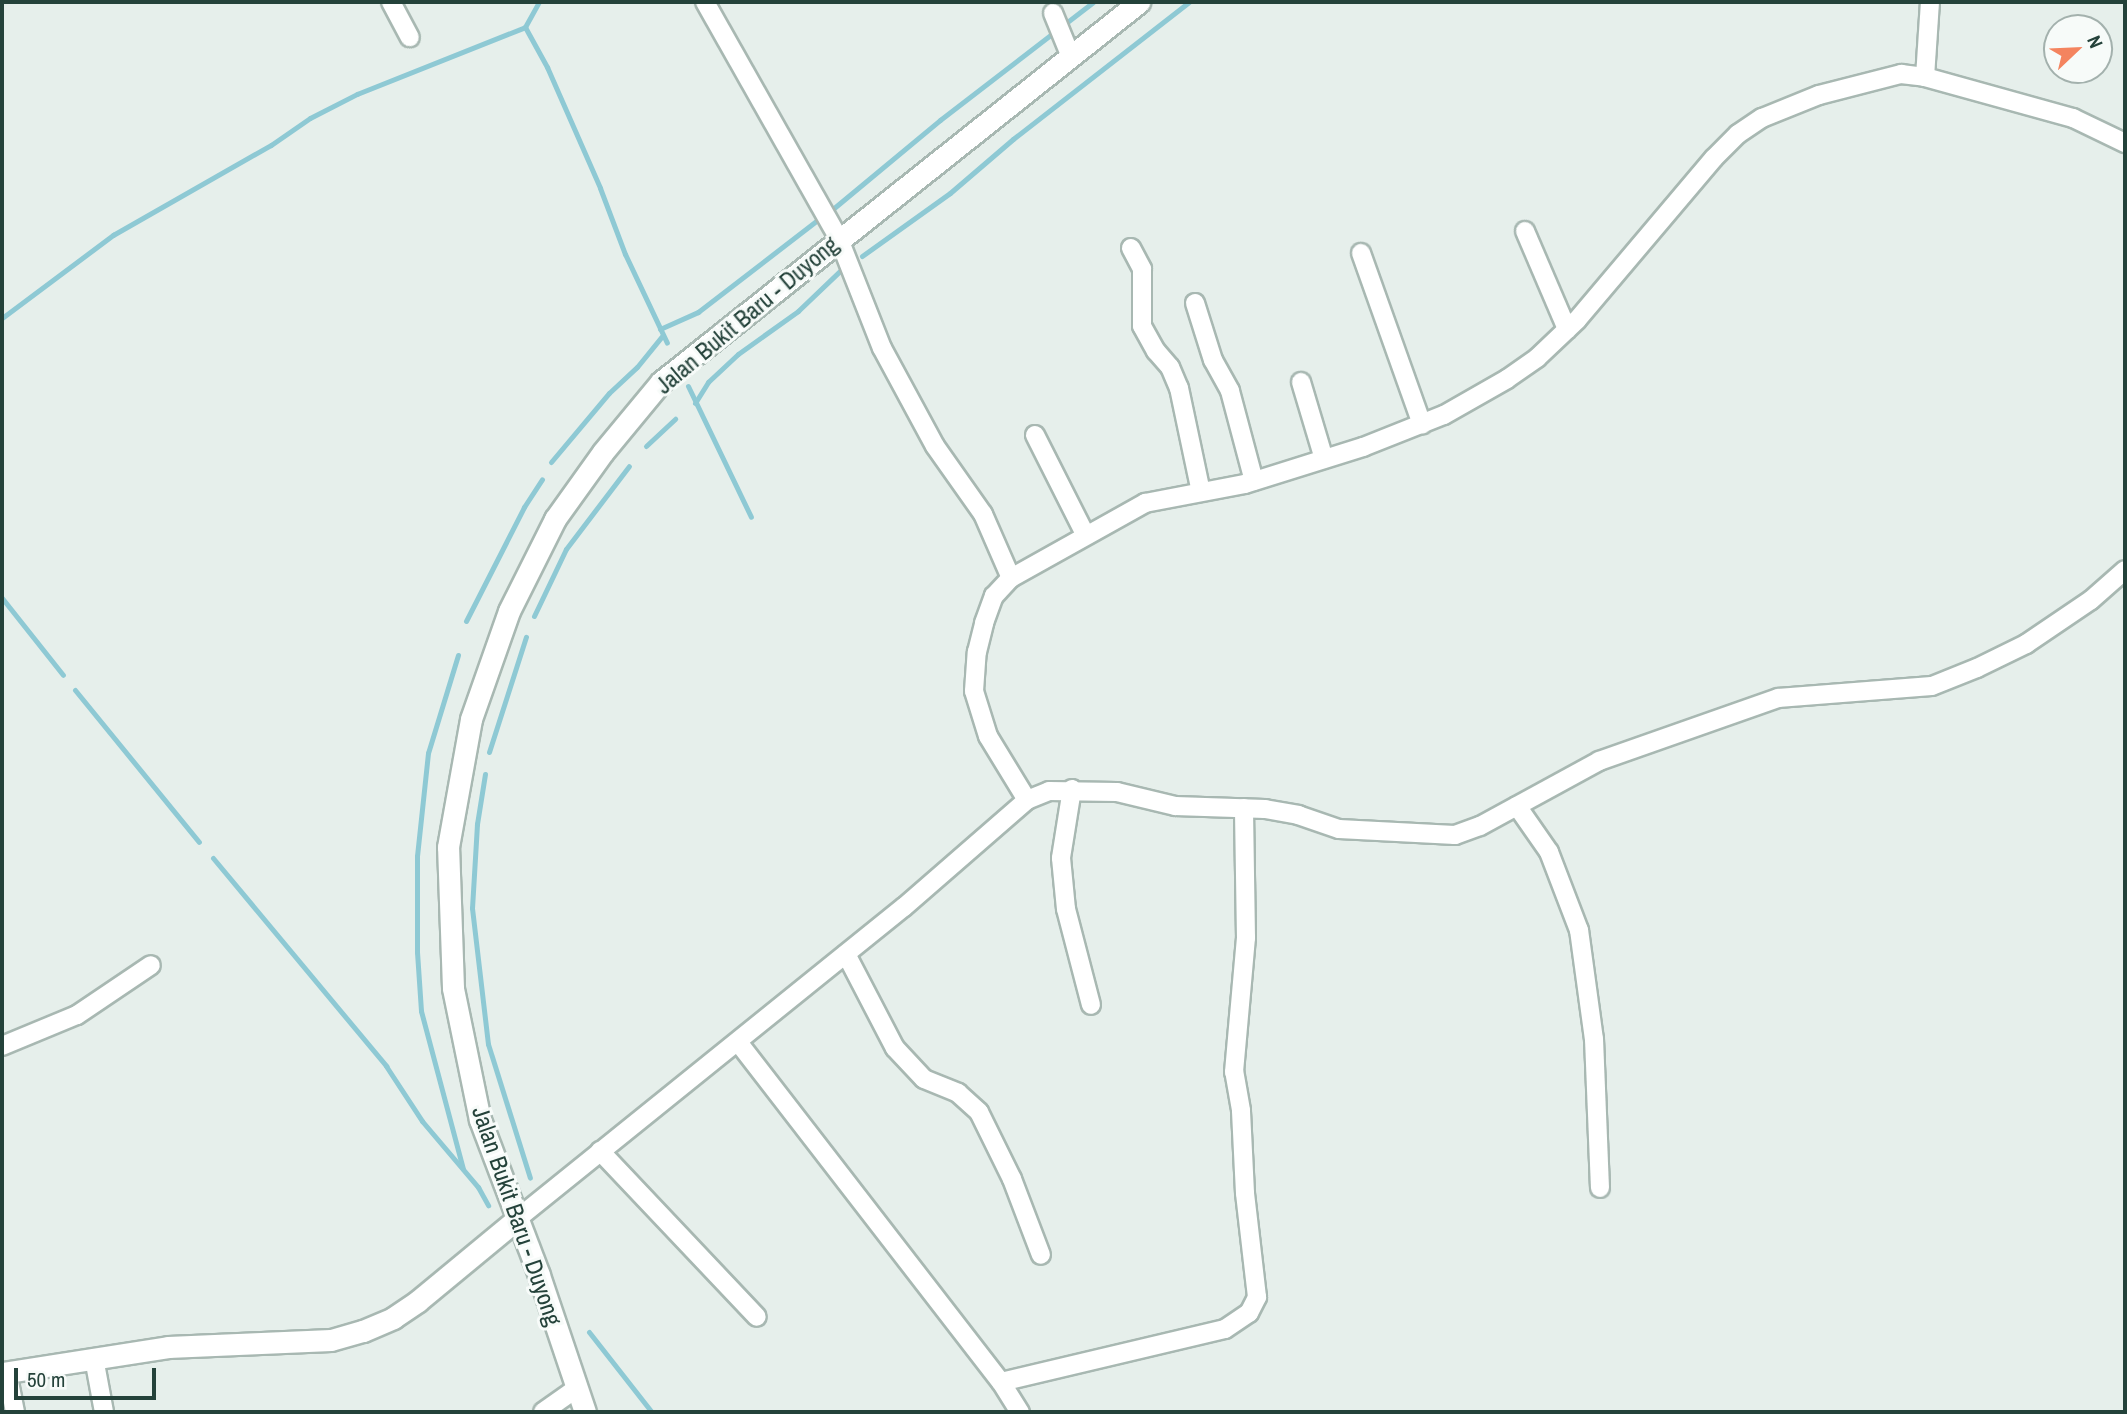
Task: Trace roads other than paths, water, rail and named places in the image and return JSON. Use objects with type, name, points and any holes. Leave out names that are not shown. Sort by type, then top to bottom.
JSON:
[{"type":"main road","name":"Jalan Bukit Baru - Duyong","points":[[585,1412],[480,1120],[453,988],[448,847],[471,719],[509,611],[555,519],[603,452],[661,382],[1139,2]]},
{"type":"main road","points":[[5,1373],[168,1347],[331,1340],[363,1331],[393,1318],[418,1301],[517,1219]]},
{"type":"street","points":[[391,2],[410,37]]},
{"type":"street","points":[[705,2],[839,239],[882,348],[935,446],[983,514],[1011,578]]},
{"type":"street","points":[[1925,77],[1930,2]]},
{"type":"street","points":[[1053,13],[1070,57]]},
{"type":"street","points":[[1027,800],[988,736],[974,691],[977,652],[984,623],[994,596],[1011,578],[1144,503],[1254,481],[1324,459],[1444,415],[1507,379],[1537,358],[1567,330],[1714,158],[1738,134],[1762,118],[1830,92],[1901,74],[1925,77],[2073,118],[2125,143]]},
{"type":"street","points":[[1525,231],[1567,330]]},
{"type":"street","points":[[1131,248],[1142,269],[1142,326],[1156,351],[1170,367],[1179,388],[1201,492]]},
{"type":"street","points":[[1361,253],[1422,424]]},
{"type":"street","points":[[1195,303],[1213,360],[1230,391],[1254,481]]},
{"type":"street","points":[[1301,382],[1324,459]]},
{"type":"street","points":[[1035,435],[1085,534]]},
{"type":"street","points":[[517,1219],[846,954],[1027,800],[1049,791],[1072,789],[1117,792],[1175,806],[1244,808],[1298,815],[1339,830],[1455,835],[1517,806],[1599,761],[1778,698],[1932,686],[1978,668],[2026,644],[2091,600],[2125,569]]},
{"type":"street","points":[[1072,789],[1061,859],[1066,909],[1091,1005]]},
{"type":"street","points":[[1517,806],[1549,852],[1579,930],[1594,1039],[1600,1188]]},
{"type":"street","points":[[1001,1382],[1225,1329],[1249,1313],[1257,1297],[1245,1193],[1241,1110],[1234,1072],[1246,938],[1244,808]]},
{"type":"street","points":[[846,954],[895,1048],[924,1079],[958,1093],[979,1112],[1012,1178],[1041,1255]]},
{"type":"street","points":[[2,1046],[77,1015],[103,1000],[151,965]]},
{"type":"street","points":[[738,1042],[1001,1382],[1020,1412]]},
{"type":"street","points":[[600,1151],[757,1317]]},
{"type":"street","points":[[94,1358],[104,1412]]},
{"type":"street","points":[[5,1373],[15,1412]]},
{"type":"street","points":[[543,1412],[577,1388]]},
{"type":"waterway","points":[[525,27],[539,2]]},
{"type":"waterway","points":[[834,208],[940,120],[1093,2]]},
{"type":"waterway","points":[[862,256],[950,193],[1013,139],[1189,2]]},
{"type":"waterway","points":[[2,318],[113,235],[271,145],[310,118],[357,94],[525,27],[547,67],[600,188],[625,254],[667,343]]},
{"type":"waterway","points":[[660,329],[698,312],[820,218]]},
{"type":"waterway","points":[[695,403],[708,382],[738,354],[798,311],[842,269]]},
{"type":"waterway","points":[[551,462],[609,393],[637,367],[663,335]]},
{"type":"waterway","points":[[688,386],[751,517]]},
{"type":"waterway","points":[[646,446],[675,419]]},
{"type":"waterway","points":[[534,616],[566,549],[629,466]]},
{"type":"waterway","points":[[466,621],[524,507],[542,479]]},
{"type":"waterway","points":[[2,598],[63,675]]},
{"type":"waterway","points":[[489,752],[526,637]]},
{"type":"waterway","points":[[458,655],[428,753],[417,856],[417,952],[421,1011],[463,1169]]},
{"type":"waterway","points":[[75,690],[199,842]]},
{"type":"waterway","points":[[485,774],[477,824],[472,908],[488,1044],[530,1178]]},
{"type":"waterway","points":[[213,858],[386,1066],[422,1121],[478,1187],[488,1205]]},
{"type":"waterway","points":[[589,1332],[651,1411]]}]
